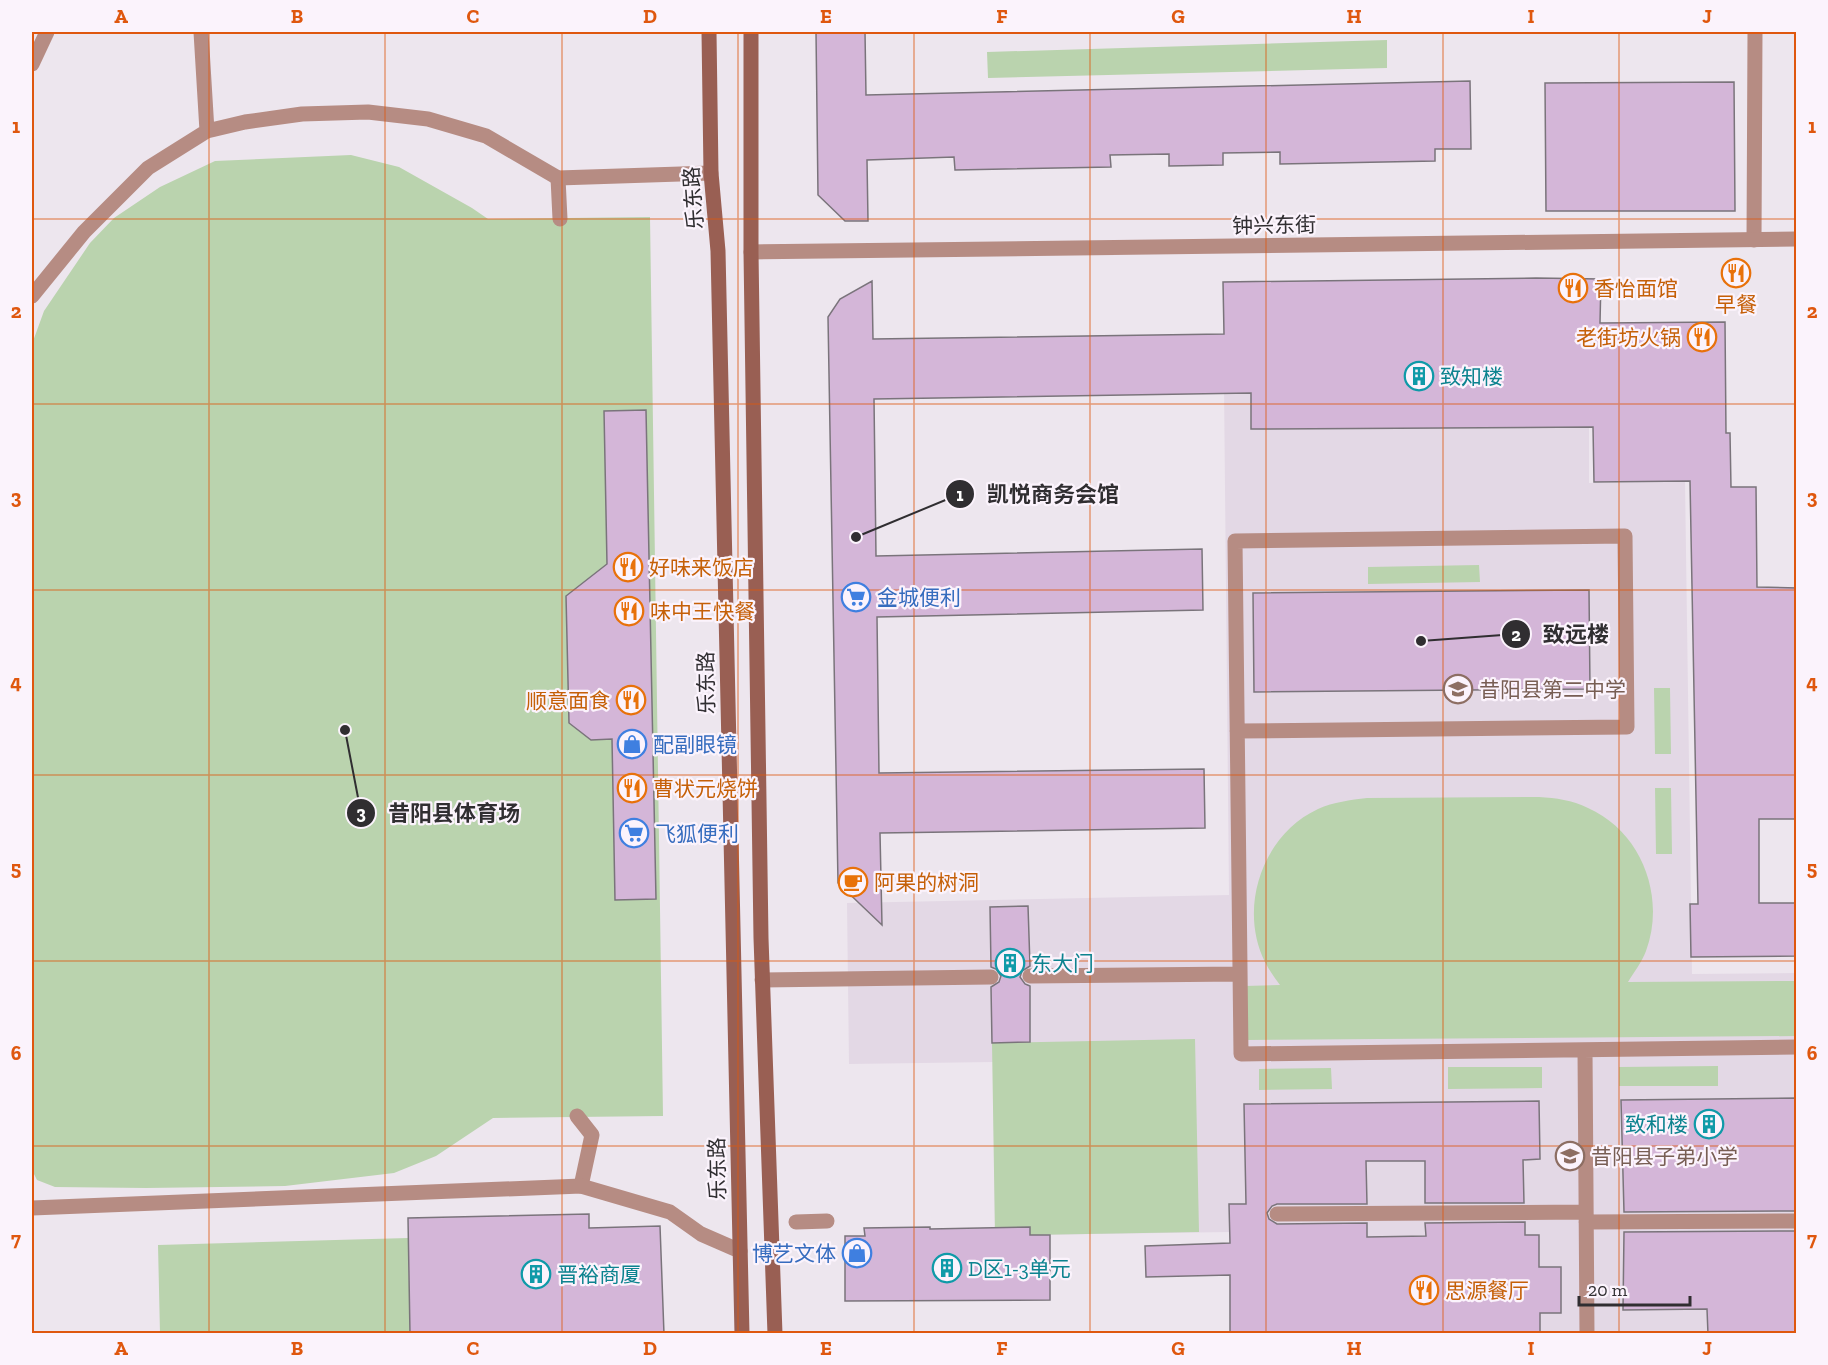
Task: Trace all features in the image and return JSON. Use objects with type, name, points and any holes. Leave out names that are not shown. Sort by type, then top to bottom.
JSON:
[{"type":"main road","name":"乐东路","points":[[709,32],[711,173],[718,251],[742,1334]]},
{"type":"main road","points":[[751,32],[751,252],[762,980],[775,1334]]},
{"type":"street","points":[[32,64],[47,32]]},
{"type":"street","points":[[201,32],[207,131]]},
{"type":"street","points":[[1754,240],[1755,32]]},
{"type":"street","points":[[32,296],[84,232],[148,168],[207,131],[245,122],[302,114],[368,112],[428,120],[486,136],[558,178],[711,173]]},
{"type":"street","points":[[558,178],[560,219]]},
{"type":"street","name":"钟兴东街","points":[[751,252],[1797,239]]},
{"type":"street","points":[[1237,731],[1627,727],[1625,536],[1235,541],[1237,731],[1241,1054],[1797,1047]]},
{"type":"street","points":[[1030,976],[1240,974]]},
{"type":"street","points":[[762,980],[991,977]]},
{"type":"street","points":[[1585,1050],[1587,1334]]},
{"type":"street","points":[[577,1116],[592,1135],[581,1186]]},
{"type":"street","points":[[32,1208],[581,1186],[670,1212],[701,1234],[740,1251]]},
{"type":"street","points":[[1277,1214],[1797,1221]]},
{"type":"street","points":[[796,1222],[827,1221]]},
{"type":"shaded area","name":"昔阳县第二中学","points":[[1536,278],[1536,321],[1589,427],[1589,483],[1685,481],[1692,974],[1796,973],[1796,1333],[1230,1333],[1229,1232],[1030,1235],[1030,1227],[995,1235],[993,1062],[849,1064],[847,903],[1229,895],[1223,282]]},
{"type":"green space","points":[[1387,40],[1387,68],[988,78],[987,52]]},
{"type":"green space","points":[[351,155],[399,167],[488,219],[650,217],[663,1116],[493,1118],[436,1156],[394,1173],[285,1186],[55,1187],[37,1180],[32,1170],[32,344],[44,311],[90,243],[114,218],[160,187],[215,161]]},
{"type":"green space","points":[[1479,565],[1480,582],[1368,584],[1368,567]]},
{"type":"green space","points":[[1654,688],[1670,688],[1671,754],[1655,754]]},
{"type":"green space","points":[[1655,788],[1671,788],[1672,854],[1656,854]]},
{"type":"green space","points":[[1539,797],[1576,803],[1607,819],[1623,833],[1645,868],[1651,888],[1653,909],[1651,930],[1646,951],[1628,982],[1796,981],[1796,1036],[1245,1040],[1245,986],[1280,985],[1265,962],[1257,941],[1254,919],[1255,897],[1260,875],[1282,836],[1299,821],[1318,809],[1367,798]]},
{"type":"green space","points":[[1195,1039],[1199,1232],[1030,1235],[1030,1227],[995,1235],[992,1043]]},
{"type":"green space","points":[[1718,1066],[1718,1086],[1619,1086],[1619,1067]]},
{"type":"green space","points":[[1448,1067],[1542,1067],[1542,1088],[1448,1089]]},
{"type":"green space","points":[[1331,1068],[1332,1089],[1259,1090],[1259,1069]]},
{"type":"green space","points":[[408,1238],[410,1333],[160,1333],[158,1245]]},
{"type":"building","points":[[816,32],[865,32],[866,95],[1470,81],[1471,149],[1435,149],[1435,161],[1280,164],[1280,152],[1223,153],[1223,165],[1169,166],[1169,154],[1110,155],[1111,167],[955,170],[954,157],[867,160],[868,221],[845,221],[818,195]]},
{"type":"building","points":[[1734,82],[1735,211],[1546,211],[1545,83]]},
{"type":"building","points":[[1601,279],[1600,323],[1725,322],[1726,433],[1730,433],[1731,487],[1756,487],[1757,587],[1797,588],[1797,819],[1759,819],[1759,903],[1797,903],[1797,956],[1691,957],[1690,904],[1698,904],[1690,481],[1594,482],[1593,427],[1251,429],[1251,393],[874,399],[876,556],[1202,549],[1203,610],[877,617],[879,773],[1204,769],[1205,828],[880,833],[882,925],[838,883],[828,317],[840,299],[872,281],[873,339],[1224,334],[1223,282]]},
{"type":"building","points":[[646,410],[656,899],[615,900],[612,739],[591,740],[569,723],[566,596],[607,564],[604,411]]},
{"type":"building","points":[[1589,590],[1590,689],[1254,692],[1253,593]]},
{"type":"building","name":"东大门","points":[[1028,906],[1030,966],[1022,971],[1020,977],[1025,984],[1030,986],[1030,1042],[992,1043],[991,987],[999,982],[1001,976],[996,969],[991,967],[990,907]]},
{"type":"building","name":"致和楼","points":[[1797,1098],[1797,1211],[1624,1212],[1621,1100]]},
{"type":"building","points":[[1539,1101],[1540,1159],[1523,1160],[1524,1203],[1425,1203],[1425,1161],[1366,1161],[1367,1204],[1277,1204],[1272,1206],[1267,1213],[1269,1219],[1277,1224],[1367,1223],[1367,1237],[1426,1236],[1425,1223],[1525,1222],[1525,1235],[1539,1235],[1539,1267],[1561,1267],[1561,1313],[1540,1313],[1540,1334],[1230,1334],[1230,1275],[1146,1277],[1145,1246],[1230,1243],[1229,1204],[1246,1204],[1244,1104]]},
{"type":"building","name":"晋裕商厦","points":[[589,1214],[589,1228],[660,1226],[664,1334],[410,1334],[408,1218]]},
{"type":"building","name":"D区1-3单元","points":[[930,1227],[930,1229],[1030,1227],[1030,1235],[1050,1235],[1050,1300],[845,1301],[845,1236],[865,1236],[864,1228]]},
{"type":"building","points":[[1797,1231],[1797,1334],[1708,1334],[1707,1309],[1623,1310],[1624,1232]]},
{"type":"place","name":"早餐","points":[[1736,273]]},
{"type":"place","name":"香怡面馆","points":[[1573,288]]},
{"type":"place","name":"老街坊火锅","points":[[1702,337]]},
{"type":"place","name":"致知楼","points":[[1419,376]]},
{"type":"place","name":"凯悦商务会馆","points":[[856,537]]},
{"type":"place","name":"好味来饭店","points":[[628,567]]},
{"type":"place","name":"金城便利","points":[[856,597]]},
{"type":"place","name":"味中王快餐","points":[[629,611]]},
{"type":"place","name":"致远楼","points":[[1421,641]]},
{"type":"place","name":"昔阳县第二中学","points":[[1458,689]]},
{"type":"place","name":"顺意面食","points":[[631,700]]},
{"type":"place","name":"昔阳县体育场","points":[[345,730]]},
{"type":"place","name":"配副眼镜","points":[[632,744]]},
{"type":"place","name":"曹状元烧饼","points":[[632,788]]},
{"type":"place","name":"飞狐便利","points":[[634,833]]},
{"type":"place","name":"阿果的树洞","points":[[853,882]]},
{"type":"place","name":"东大门","points":[[1010,963]]},
{"type":"place","name":"致和楼","points":[[1709,1124]]},
{"type":"place","name":"昔阳县子弟小学","points":[[1570,1156]]},
{"type":"place","name":"博艺文体","points":[[857,1253]]},
{"type":"place","name":"D区1-3单元","points":[[947,1268]]},
{"type":"place","name":"晋裕商厦","points":[[536,1274]]},
{"type":"place","name":"思源餐厅","points":[[1424,1290]]}]
